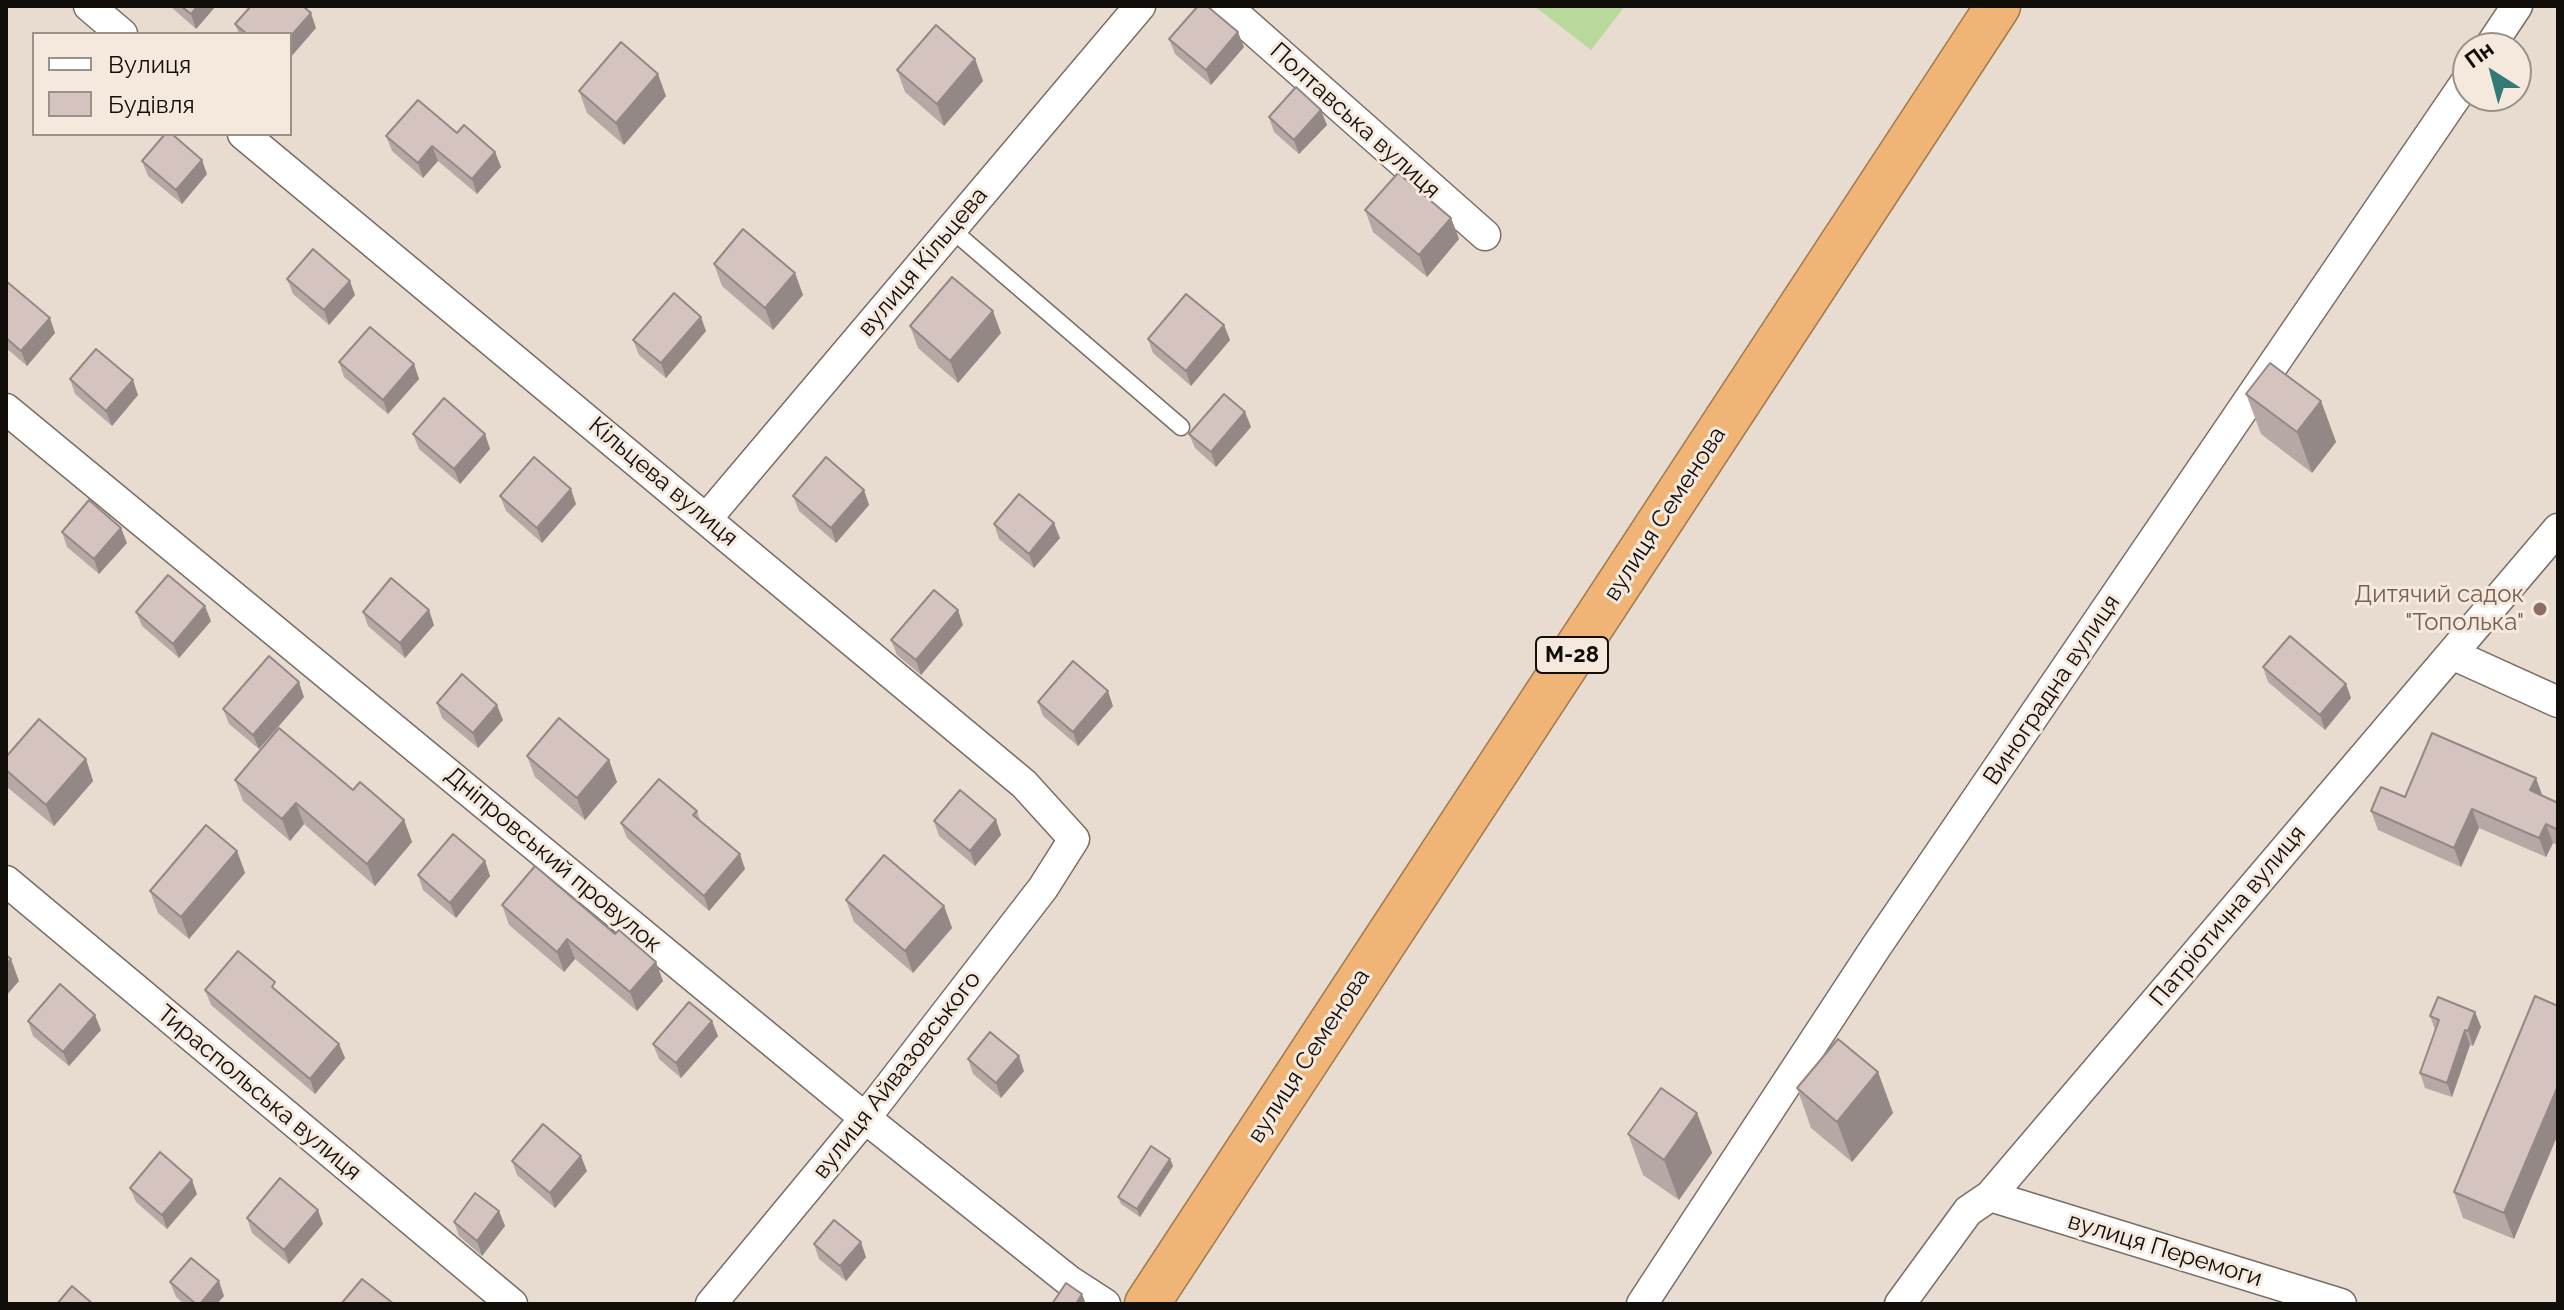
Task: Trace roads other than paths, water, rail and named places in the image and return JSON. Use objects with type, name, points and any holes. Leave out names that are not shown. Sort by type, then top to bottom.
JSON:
[{"type":"highway","name":"вулиця Семенова","points":[[1147,1304],[1998,6]]},
{"type":"street","points":[[89,6],[120,32]]},
{"type":"street","name":"вулиця Кільцева","points":[[707,518],[1140,6]]},
{"type":"street","name":"Полтавська вулиця","points":[[1226,6],[1485,235]]},
{"type":"street","points":[[2500,32],[2517,6]]},
{"type":"street","name":"Виноградна вулиця","points":[[1642,1304],[1876,947],[2452,102]]},
{"type":"street","name":"Кільцева вулиця","points":[[245,136],[1024,784],[1074,839]]},
{"type":"street","name":"Дніпровський провулок","points":[[6,409],[865,1118],[1068,1280],[1105,1304]]},
{"type":"street","name":"Патріотична вулиця","points":[[1900,1304],[1968,1211],[1990,1196],[2558,529]]},
{"type":"street","points":[[2452,654],[2558,702]]},
{"type":"street","name":"вулиця Айвазовського","points":[[711,1304],[865,1118],[1043,888],[1074,839]]},
{"type":"street","name":"Тираспольська вулиця","points":[[6,881],[512,1304]]},
{"type":"street","name":"вулиця Перемоги","points":[[1990,1196],[2341,1304]]},
{"type":"lane","points":[[951,229],[1181,427]]},
{"type":"place","name":"Дитячий садок \"Тополька\"","points":[[2540,609]]}]
